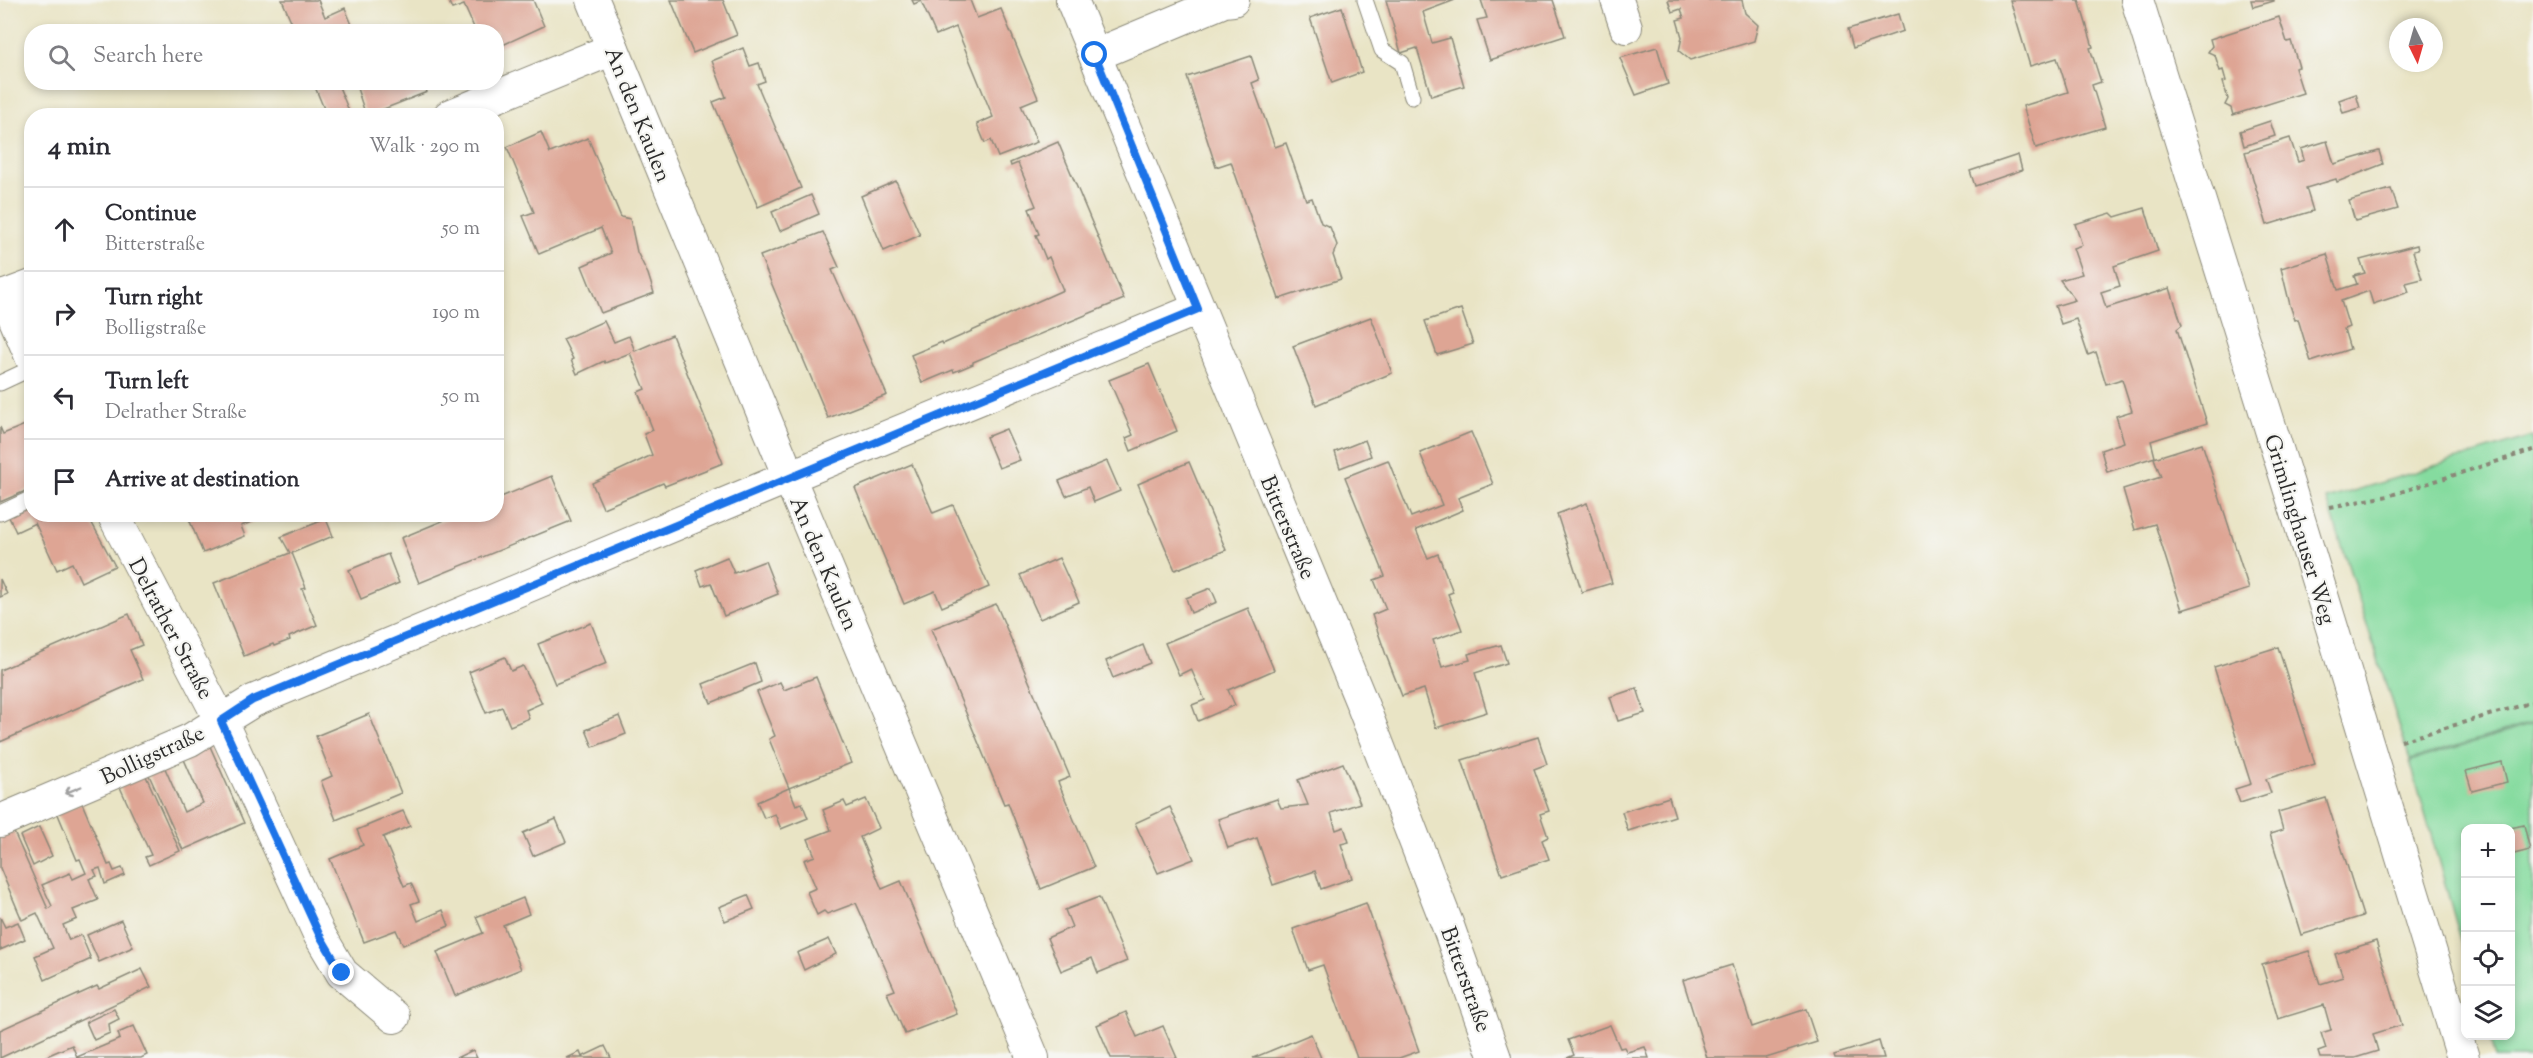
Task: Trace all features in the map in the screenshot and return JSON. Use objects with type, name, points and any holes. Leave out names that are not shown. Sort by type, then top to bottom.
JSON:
[{"type":"street","name":"An den Kaulen","points":[[593,0],[789,477],[1033,1058]]},
{"type":"street","name":"Bitterstraße","points":[[1072,0],[1361,701],[1448,926],[1495,1058]]},
{"type":"street","points":[[1095,55],[1224,1],[1233,0]]},
{"type":"street","name":"Grimlinghauser Weg","points":[[2137,0],[2297,513],[2463,1058]]},
{"type":"street","points":[[469,108],[613,49]]},
{"type":"street","points":[[12,293],[24,333]]},
{"type":"street","name":"Bolligstraße","points":[[0,821],[190,740],[253,700],[1198,309]]},
{"type":"street","name":"Delrather Straße","points":[[117,522],[221,721],[319,934],[342,973],[394,1017]]},
{"type":"lane","points":[[1365,0],[1382,50],[1402,63],[1412,97]]},
{"type":"lane","points":[[0,383],[24,372]]},
{"type":"lane","points":[[0,513],[24,502]]},
{"type":"path","points":[[2297,513],[2388,496],[2533,450]]},
{"type":"path","points":[[2369,751],[2533,702]]},
{"type":"green space","points":[[2533,436],[2533,723],[2410,760],[2327,499]]},
{"type":"green space","points":[[2533,724],[2533,1058],[2495,1058],[2490,1040],[2515,1040],[2515,824],[2461,824],[2461,940],[2410,761]]},
{"type":"building","points":[[282,0],[318,0],[325,17],[345,8],[352,24],[311,23],[292,24]]},
{"type":"building","points":[[448,0],[533,0],[544,26],[504,44],[504,24],[472,24],[464,5],[452,9]]},
{"type":"building","points":[[671,0],[723,0],[737,35],[693,53]]},
{"type":"building","points":[[912,0],[970,0],[977,18],[1001,9],[1038,98],[1021,105],[1037,142],[998,157],[991,140],[985,143],[977,124],[993,117],[956,27],[936,35],[921,1],[914,4]]},
{"type":"building","points":[[1386,0],[1455,0],[1423,12],[1432,43],[1450,38],[1464,86],[1431,96],[1417,48],[1401,53]]},
{"type":"building","points":[[1481,0],[1553,0],[1565,36],[1490,60],[1477,20],[1487,18]]},
{"type":"building","points":[[1668,0],[1742,0],[1745,13],[1758,25],[1754,41],[1690,60],[1679,51],[1682,37],[1677,20],[1684,18],[1681,9],[1672,12]]},
{"type":"building","points":[[2010,0],[2079,0],[2093,47],[2090,48],[2101,82],[2092,85],[2105,127],[2036,148],[2023,106],[2068,92],[2057,58],[2030,66]]},
{"type":"building","points":[[2251,0],[2274,0],[2274,1],[2253,7]]},
{"type":"building","points":[[1342,7],[1362,72],[1332,83],[1310,18]]},
{"type":"building","points":[[1898,14],[1903,31],[1853,48],[1848,29]]},
{"type":"building","points":[[2279,17],[2287,42],[2291,41],[2299,67],[2295,68],[2303,93],[2233,115],[2231,108],[2225,105],[2228,99],[2223,82],[2226,81],[2223,70],[2220,71],[2215,55],[2208,52],[2212,46],[2210,39]]},
{"type":"building","points":[[1657,47],[1668,84],[1636,95],[1620,58]]},
{"type":"building","points":[[743,48],[750,66],[759,63],[765,81],[757,84],[801,188],[758,207],[713,102],[726,97],[712,61]]},
{"type":"building","points":[[1251,56],[1259,80],[1252,83],[1275,147],[1286,143],[1306,200],[1312,198],[1321,223],[1330,227],[1337,245],[1333,255],[1341,279],[1279,299],[1231,162],[1216,167],[1187,77]]},
{"type":"building","points":[[316,90],[340,90],[348,108],[324,108]]},
{"type":"building","points":[[358,90],[426,90],[427,92],[386,108],[363,108]]},
{"type":"building","points":[[2356,94],[2360,108],[2343,113],[2339,100]]},
{"type":"building","points":[[2270,121],[2275,136],[2244,146],[2240,131]]},
{"type":"building","points":[[541,132],[550,153],[588,138],[621,217],[630,219],[637,252],[654,293],[601,313],[582,266],[611,253],[601,228],[539,254],[523,216],[534,212],[507,147]]},
{"type":"building","points":[[2290,138],[2298,162],[2304,160],[2301,149],[2327,141],[2334,164],[2379,151],[2383,164],[2337,182],[2336,179],[2306,188],[2313,211],[2267,225],[2245,152]]},
{"type":"building","points":[[1058,142],[1124,299],[954,372],[953,370],[922,383],[911,355],[942,342],[943,344],[1063,290],[1049,257],[1046,259],[1036,235],[1039,234],[1029,209],[1036,206],[1018,163],[1011,166],[1010,163]]},
{"type":"building","points":[[2018,155],[2022,170],[1975,186],[1970,171]]},
{"type":"building","points":[[896,181],[920,235],[884,251],[861,196]]},
{"type":"building","points":[[2391,189],[2398,209],[2355,221],[2349,201]]},
{"type":"building","points":[[811,195],[819,214],[780,231],[772,212]]},
{"type":"building","points":[[2145,208],[2158,251],[2114,266],[2120,286],[2101,292],[2106,308],[2170,288],[2182,325],[2177,329],[2207,423],[2151,441],[2155,457],[2107,472],[2101,450],[2124,442],[2116,416],[2132,411],[2122,379],[2106,384],[2096,352],[2088,355],[2076,319],[2061,324],[2055,306],[2075,300],[2060,280],[2082,274],[2073,248],[2082,245],[2075,224],[2111,213],[2115,217]]},
{"type":"building","points":[[823,232],[839,267],[832,270],[887,395],[828,418],[760,256]]},
{"type":"building","points":[[2417,245],[2418,250],[2413,251],[2422,279],[2406,283],[2409,292],[2373,304],[2369,291],[2341,301],[2349,327],[2344,329],[2350,349],[2311,362],[2298,319],[2295,320],[2290,305],[2281,268],[2327,254],[2338,290],[2357,284],[2354,276],[2365,273],[2360,260]]},
{"type":"building","points":[[1461,309],[1473,344],[1437,355],[1425,321]]},
{"type":"building","points":[[1371,317],[1392,373],[1316,405],[1293,346]]},
{"type":"building","points":[[604,321],[614,342],[629,336],[635,351],[672,335],[723,463],[665,486],[663,483],[603,508],[592,483],[652,455],[644,434],[653,430],[638,392],[645,389],[630,353],[605,363],[604,361],[577,374],[571,360],[573,359],[563,339]]},
{"type":"building","points":[[1149,364],[1177,431],[1131,451],[1126,438],[1133,435],[1109,380]]},
{"type":"building","points":[[24,425],[24,492],[0,502],[0,427],[3,434]]},
{"type":"building","points":[[1006,429],[1020,460],[999,468],[986,437]]},
{"type":"building","points":[[1471,432],[1493,484],[1458,498],[1463,510],[1416,530],[1428,558],[1438,554],[1453,592],[1448,594],[1462,630],[1433,640],[1442,667],[1470,660],[1468,654],[1501,645],[1507,663],[1475,673],[1487,712],[1436,728],[1424,689],[1402,696],[1386,655],[1372,615],[1386,609],[1374,580],[1385,576],[1345,477],[1388,460],[1411,517],[1442,505],[1420,453]]},
{"type":"building","points":[[1365,440],[1371,456],[1340,468],[1335,452]]},
{"type":"building","points":[[2202,443],[2249,589],[2182,610],[2155,524],[2135,530],[2123,489],[2161,477],[2154,458]]},
{"type":"building","points":[[1107,461],[1120,491],[1094,502],[1088,487],[1066,496],[1059,481]]},
{"type":"building","points":[[1189,462],[1226,550],[1175,570],[1138,484]]},
{"type":"building","points":[[912,464],[933,513],[953,505],[989,587],[942,607],[935,591],[904,604],[855,488]]},
{"type":"building","points":[[552,476],[571,521],[419,583],[401,538],[440,522],[504,522],[504,496]]},
{"type":"building","points":[[1587,503],[1612,583],[1582,592],[1557,514]]},
{"type":"building","points":[[24,506],[24,522],[91,522],[115,566],[81,582],[72,563],[57,570],[35,523],[16,532],[7,513]]},
{"type":"building","points":[[190,522],[252,522],[241,526],[245,536],[203,553]]},
{"type":"building","points":[[318,522],[327,522],[333,536],[292,553],[306,588],[302,589],[317,625],[289,637],[290,640],[274,646],[273,644],[244,656],[214,583],[290,553],[281,537]]},
{"type":"building","points":[[388,554],[399,583],[361,599],[349,570]]},
{"type":"building","points":[[727,557],[734,573],[765,561],[778,594],[724,616],[711,583],[702,586],[696,570]]},
{"type":"building","points":[[1059,558],[1079,602],[1040,619],[1020,575]]},
{"type":"building","points":[[0,579],[7,594],[0,597]]},
{"type":"building","points":[[1211,588],[1217,602],[1191,613],[1186,598]]},
{"type":"building","points":[[996,604],[1070,777],[1058,782],[1094,867],[1041,889],[1008,803],[1004,804],[931,629]]},
{"type":"building","points":[[1248,608],[1274,670],[1228,690],[1235,705],[1198,721],[1192,705],[1205,700],[1191,669],[1179,675],[1165,643]]},
{"type":"building","points":[[129,614],[142,645],[130,650],[143,679],[0,742],[0,670]]},
{"type":"building","points":[[591,623],[607,663],[555,684],[538,644]]},
{"type":"building","points":[[1143,645],[1150,663],[1113,678],[1106,661]]},
{"type":"building","points":[[2278,647],[2315,764],[2266,779],[2271,793],[2240,803],[2235,789],[2251,784],[2214,667]]},
{"type":"building","points":[[505,657],[511,671],[523,666],[542,703],[526,710],[529,718],[510,726],[502,707],[486,713],[469,672]]},
{"type":"building","points":[[755,663],[761,682],[711,703],[703,684]]},
{"type":"building","points":[[816,677],[851,763],[789,788],[769,739],[775,736],[757,692],[780,682],[784,690]]},
{"type":"building","points":[[1637,688],[1645,713],[1618,721],[1610,697]]},
{"type":"building","points":[[369,714],[401,793],[336,820],[321,781],[332,776],[316,736]]},
{"type":"building","points":[[619,716],[626,734],[593,747],[586,730]]},
{"type":"building","points":[[1538,737],[1547,764],[1534,769],[1549,811],[1540,814],[1548,837],[1542,840],[1549,859],[1502,875],[1462,760]]},
{"type":"building","points":[[209,744],[244,823],[183,850],[148,773],[164,766],[184,812],[203,803],[183,757]]},
{"type":"building","points":[[2502,762],[2507,782],[2472,791],[2466,771]]},
{"type":"building","points":[[1343,763],[1360,803],[1331,813],[1336,830],[1344,827],[1349,842],[1341,844],[1352,878],[1321,889],[1315,871],[1273,885],[1257,838],[1228,848],[1218,819],[1277,799],[1281,808],[1308,805],[1298,780]]},
{"type":"building","points":[[145,774],[180,851],[149,865],[145,857],[151,855],[119,785]]},
{"type":"building","points":[[789,788],[796,805],[802,803],[808,818],[781,829],[775,814],[764,818],[757,802]]},
{"type":"building","points":[[1669,797],[1675,816],[1628,831],[1622,812]]},
{"type":"building","points":[[2326,798],[2363,916],[2301,935],[2270,834],[2283,830],[2278,812]]},
{"type":"building","points":[[866,799],[879,828],[860,837],[882,889],[901,881],[957,1014],[905,1034],[887,993],[895,990],[856,903],[827,914],[824,911],[817,915],[807,892],[816,888],[804,860],[815,856],[808,839],[831,830],[823,810],[844,801],[847,807]]},
{"type":"building","points":[[82,803],[108,865],[111,864],[114,871],[122,868],[125,875],[105,884],[100,868],[94,870],[97,876],[89,879],[98,900],[73,910],[77,919],[63,925],[69,940],[81,935],[91,959],[45,980],[35,956],[53,948],[37,913],[22,920],[0,868],[0,836],[13,830],[48,909],[52,906],[42,885],[70,873],[73,879],[86,873],[80,859],[77,860],[57,812]]},
{"type":"building","points":[[1170,807],[1194,859],[1158,873],[1135,823]]},
{"type":"building","points":[[403,811],[410,826],[383,837],[404,886],[411,883],[419,901],[411,904],[418,921],[443,910],[449,926],[403,945],[396,930],[364,942],[330,859],[363,845],[357,830]]},
{"type":"building","points":[[556,819],[566,842],[533,856],[523,833]]},
{"type":"building","points":[[2524,825],[2530,850],[2515,854],[2515,827]]},
{"type":"building","points":[[39,827],[52,856],[33,866],[20,836]]},
{"type":"building","points":[[748,895],[754,909],[725,921],[719,907]]},
{"type":"building","points":[[1099,897],[1127,961],[1098,973],[1092,958],[1061,971],[1047,938],[1072,927],[1065,910]]},
{"type":"building","points":[[523,898],[529,914],[503,925],[521,969],[455,996],[437,952],[483,933],[476,917]]},
{"type":"building","points":[[1366,903],[1419,1051],[1399,1058],[1357,1058],[1323,965],[1308,970],[1293,929]]},
{"type":"building","points":[[0,917],[5,927],[18,922],[25,939],[0,950]]},
{"type":"building","points":[[121,920],[133,947],[99,962],[87,935]]},
{"type":"building","points":[[829,939],[836,954],[804,970],[797,953]]},
{"type":"building","points":[[2376,941],[2402,1025],[2373,1034],[2378,1051],[2355,1058],[2320,1058],[2318,1052],[2326,1049],[2321,1033],[2331,1030],[2324,1005],[2278,1019],[2262,965],[2309,951],[2320,984],[2343,977],[2335,954]]},
{"type":"building","points":[[1732,965],[1752,1027],[1806,1009],[1817,1042],[1766,1058],[1707,1058],[1683,980]]},
{"type":"building","points":[[142,969],[151,987],[0,1058],[0,1030],[97,986],[99,989]]},
{"type":"building","points":[[114,1009],[119,1019],[109,1024],[110,1033],[94,1040],[86,1022]]},
{"type":"building","points":[[1126,1012],[1137,1037],[1163,1026],[1177,1058],[1111,1058],[1097,1025]]},
{"type":"building","points":[[1610,1025],[1620,1048],[1624,1047],[1627,1052],[1645,1047],[1649,1058],[1567,1058],[1574,1055],[1568,1040]]},
{"type":"building","points":[[134,1026],[147,1055],[141,1058],[42,1058],[72,1045],[77,1057],[120,1039],[118,1033]]},
{"type":"building","points":[[1311,1034],[1321,1058],[1253,1058]]},
{"type":"building","points":[[1879,1041],[1884,1058],[1835,1058],[1834,1055]]},
{"type":"building","points":[[605,1046],[611,1058],[567,1058],[580,1052],[582,1057]]},
{"type":"building","points":[[473,1050],[477,1058],[456,1058]]},
{"type":"route","points":[[342,973],[319,934],[221,721],[253,700],[1198,309],[1095,55]]}]
